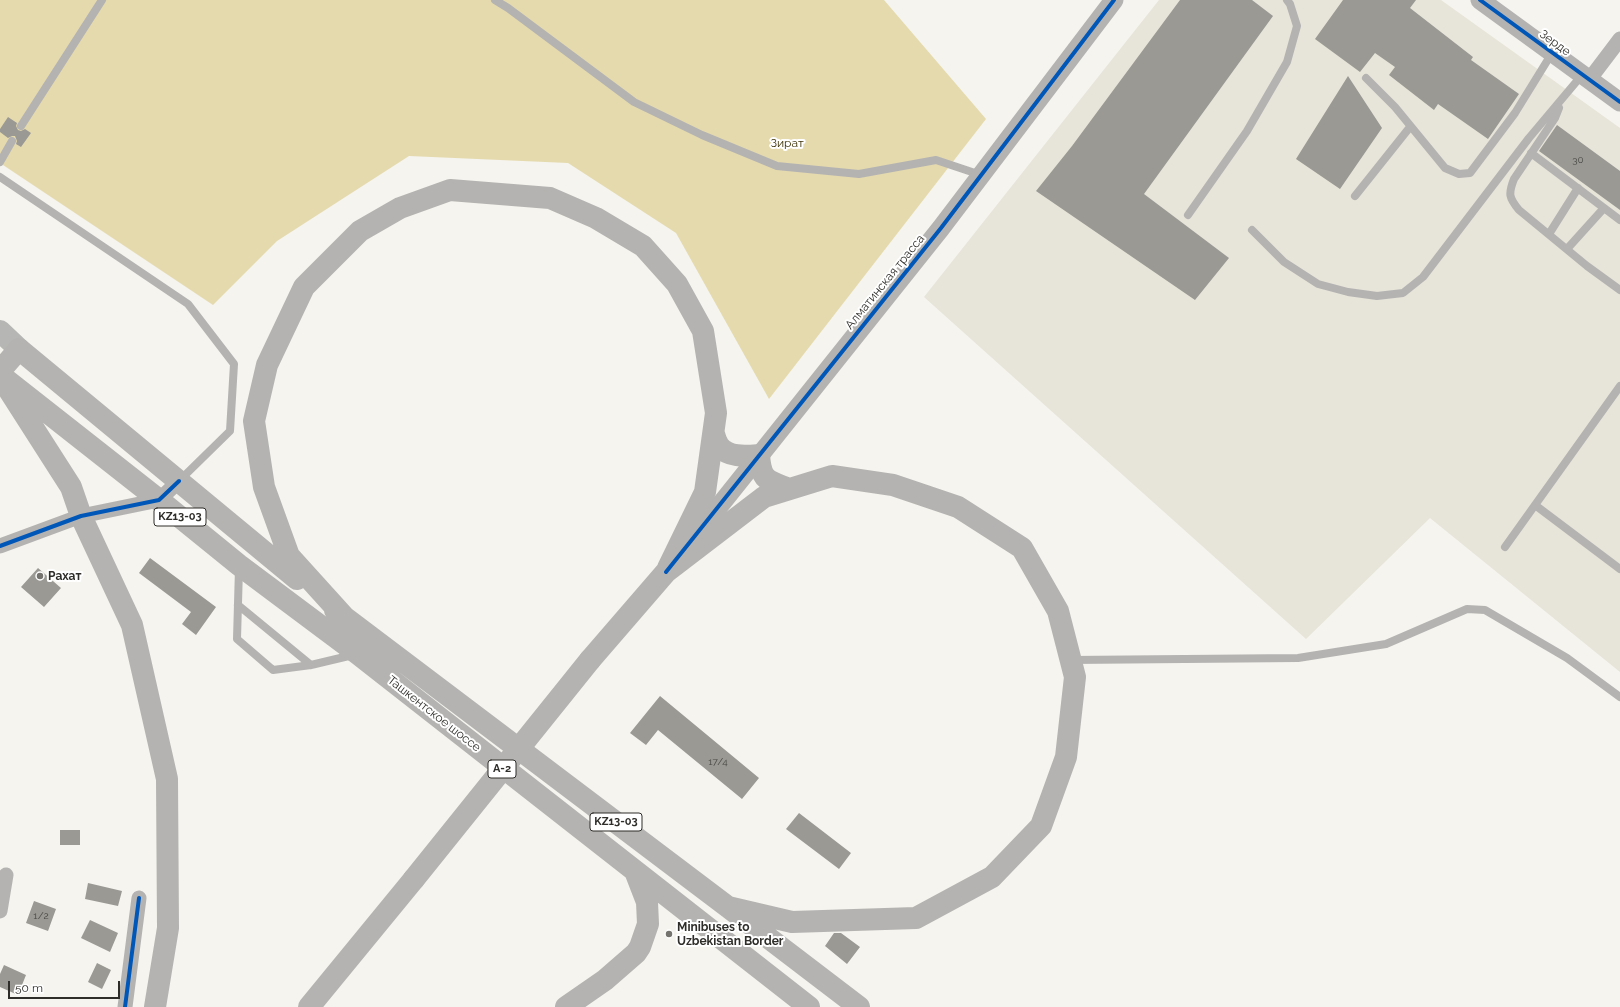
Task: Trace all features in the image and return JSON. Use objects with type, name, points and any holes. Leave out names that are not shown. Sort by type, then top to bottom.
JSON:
[{"type":"highway","points":[[364,650],[346,619],[289,556],[264,487],[254,421],[267,365],[304,288],[360,231],[400,208],[450,190],[550,198],[596,218],[643,246],[677,284],[703,331],[716,414],[706,492],[666,572]]},
{"type":"highway","points":[[0,371],[19,349]]},
{"type":"highway","name":"KZ13-03","points":[[19,349],[346,619]]},
{"type":"highway","points":[[0,375],[71,487],[82,516],[132,625],[167,778],[168,928],[155,1007]]},
{"type":"highway","name":"KZ13-03","points":[[0,375],[239,565],[638,839],[859,1007]]},
{"type":"highway","points":[[714,434],[720,446],[729,453],[744,456],[760,455],[760,470],[766,480],[789,489]]},
{"type":"highway","points":[[666,572],[764,497],[832,476],[893,485],[958,507],[1022,548],[1058,611],[1075,677],[1066,757],[1041,826],[992,877],[916,918],[792,922],[728,907]]},
{"type":"highway","name":"A-2","points":[[309,1007],[590,660],[666,572]]},
{"type":"highway","name":"Ташкентское шоссе","points":[[364,650],[629,866],[810,1007]]},
{"type":"highway","points":[[566,1007],[605,980],[636,953],[640,947],[648,924],[647,902],[629,866],[638,839]]},
{"type":"main road","points":[[0,331],[19,349]]},
{"type":"street","name":"Алматинская трасса","points":[[666,572],[981,175],[1114,0]]},
{"type":"street","name":"Зерде","points":[[1480,0],[1620,102]]},
{"type":"street","points":[[1586,78],[1620,39]]},
{"type":"street","points":[[0,546],[82,516],[159,500],[179,481]]},
{"type":"street","points":[[0,911],[6,875]]},
{"type":"street","points":[[125,1007],[139,898]]},
{"type":"lane","points":[[22,126],[102,0]]},
{"type":"lane","points":[[495,0],[508,8],[634,102],[702,136],[777,166],[859,174],[936,160],[981,175]]},
{"type":"lane","points":[[1188,215],[1247,131],[1287,62],[1297,26],[1290,4],[1287,0]]},
{"type":"lane","points":[[1366,78],[1394,107],[1445,168],[1459,174],[1470,173],[1515,113],[1552,53]]},
{"type":"lane","points":[[1252,230],[1284,262],[1318,284],[1348,292],[1377,296],[1403,293],[1423,277],[1529,138],[1565,96],[1586,78]]},
{"type":"lane","points":[[1565,96],[1555,118],[1514,179],[1510,190],[1511,200],[1519,210],[1620,290]]},
{"type":"lane","points":[[1355,196],[1410,127]]},
{"type":"lane","points":[[0,162],[12,141]]},
{"type":"lane","points":[[1531,152],[1620,220]]},
{"type":"lane","points":[[0,177],[188,304],[234,364],[230,431],[179,481]]},
{"type":"lane","points":[[1549,234],[1578,188]]},
{"type":"lane","points":[[1567,249],[1604,208]]},
{"type":"lane","points":[[1505,547],[1620,386]]},
{"type":"lane","points":[[1535,505],[1620,568]]},
{"type":"lane","points":[[239,565],[237,639],[273,670],[311,665],[364,650]]},
{"type":"lane","points":[[238,605],[311,665]]},
{"type":"lane","points":[[1071,660],[1298,658],[1386,644],[1467,609],[1485,610],[1567,658],[1620,697]]},
{"type":"shaded area","points":[[1159,0],[1441,0],[1620,128],[1620,672],[1430,518],[1306,639],[924,297]]},
{"type":"green space","name":"Зират","points":[[0,0],[884,0],[986,119],[769,399],[676,233],[568,163],[409,156],[277,241],[213,305],[0,163]]},
{"type":"building","points":[[1180,0],[1252,0],[1273,16],[1144,194],[1229,258],[1195,300],[1036,191],[1072,146]]},
{"type":"building","points":[[1343,0],[1416,0],[1410,8],[1473,57],[1471,60],[1519,94],[1488,139],[1438,104],[1434,110],[1389,75],[1395,67],[1375,53],[1360,72],[1315,39]]},
{"type":"building","points":[[1348,76],[1382,128],[1340,189],[1296,159]]},
{"type":"building","points":[[8,117],[17,123],[16,126],[18,130],[21,131],[25,129],[31,133],[21,147],[16,144],[17,141],[15,136],[8,138],[0,132],[0,129]]},
{"type":"building","points":[[1557,125],[1620,171],[1620,210],[1539,151]]},
{"type":"building","points":[[150,558],[216,607],[196,635],[182,624],[191,612],[139,573]]},
{"type":"building","points":[[38,568],[61,588],[44,607],[21,587]]},
{"type":"building","points":[[660,696],[759,778],[742,799],[658,730],[646,745],[630,733]]},
{"type":"building","points":[[799,813],[851,853],[839,869],[786,829]]},
{"type":"building","points":[[60,830],[80,830],[80,845],[60,845]]},
{"type":"building","points":[[88,883],[122,891],[118,906],[85,899]]},
{"type":"building","points":[[34,901],[56,909],[48,931],[26,923]]},
{"type":"building","points":[[90,920],[118,933],[110,952],[81,938]]},
{"type":"building","points":[[834,933],[841,933],[860,947],[847,964],[825,946]]},
{"type":"building","points":[[97,963],[111,970],[102,989],[88,982]]},
{"type":"building","points":[[4,965],[26,975],[18,995],[0,987],[0,974]]},
{"type":"cycle path","points":[[666,572],[941,228],[1114,0]]},
{"type":"cycle path","points":[[1480,0],[1620,102]]},
{"type":"cycle path","points":[[0,546],[81,516],[159,500],[179,481]]},
{"type":"cycle path","points":[[125,1007],[139,898]]},
{"type":"place","name":"Рахат","points":[[40,576]]},
{"type":"place","name":"Minibuses to Uzbekistan Border","points":[[669,934]]}]
